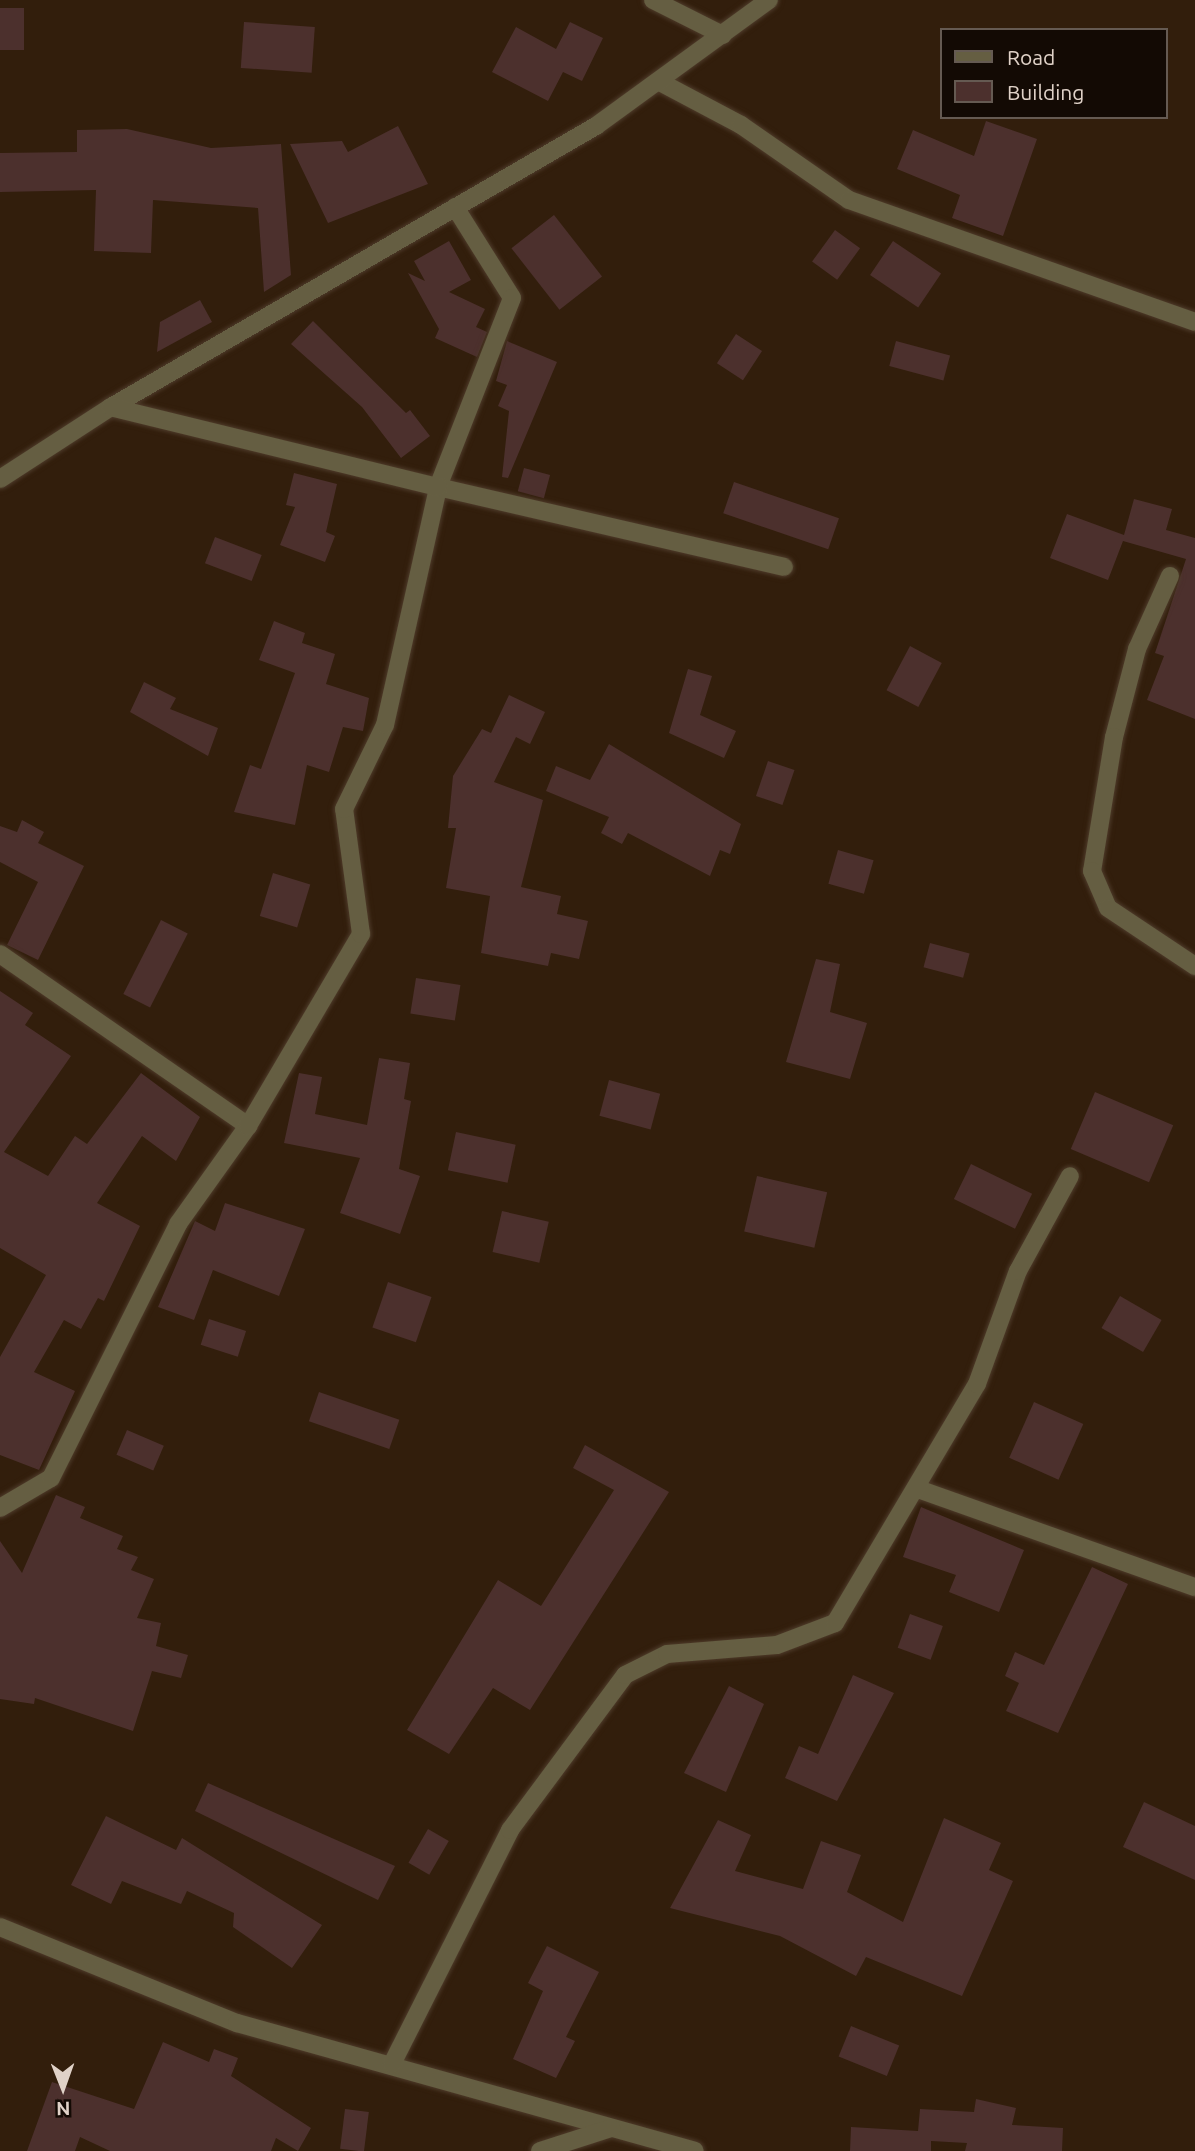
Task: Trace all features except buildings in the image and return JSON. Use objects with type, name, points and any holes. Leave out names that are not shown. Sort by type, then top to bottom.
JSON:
[{"type":"street","points":[[653,0],[723,35]]},
{"type":"street","points":[[0,479],[111,407],[596,127],[769,0]]},
{"type":"street","points":[[658,81],[741,125],[849,200],[1195,322]]},
{"type":"street","points":[[0,1508],[51,1478],[178,1224],[248,1126],[361,934],[344,809],[385,725],[438,486],[512,298],[455,207]]},
{"type":"street","points":[[111,407],[784,567]]},
{"type":"street","points":[[1170,576],[1137,649],[1114,737],[1092,871],[1108,908],[1195,966]]},
{"type":"street","points":[[0,954],[248,1126]]},
{"type":"street","points":[[392,2064],[510,1830],[625,1675],[667,1654],[777,1645],[835,1623],[918,1489],[977,1384],[1018,1271],[1070,1176]]},
{"type":"street","points":[[918,1489],[1195,1587]]},
{"type":"street","points":[[0,1927],[237,2023],[392,2064],[694,2151]]},
{"type":"street","points":[[540,2151],[611,2128]]}]
